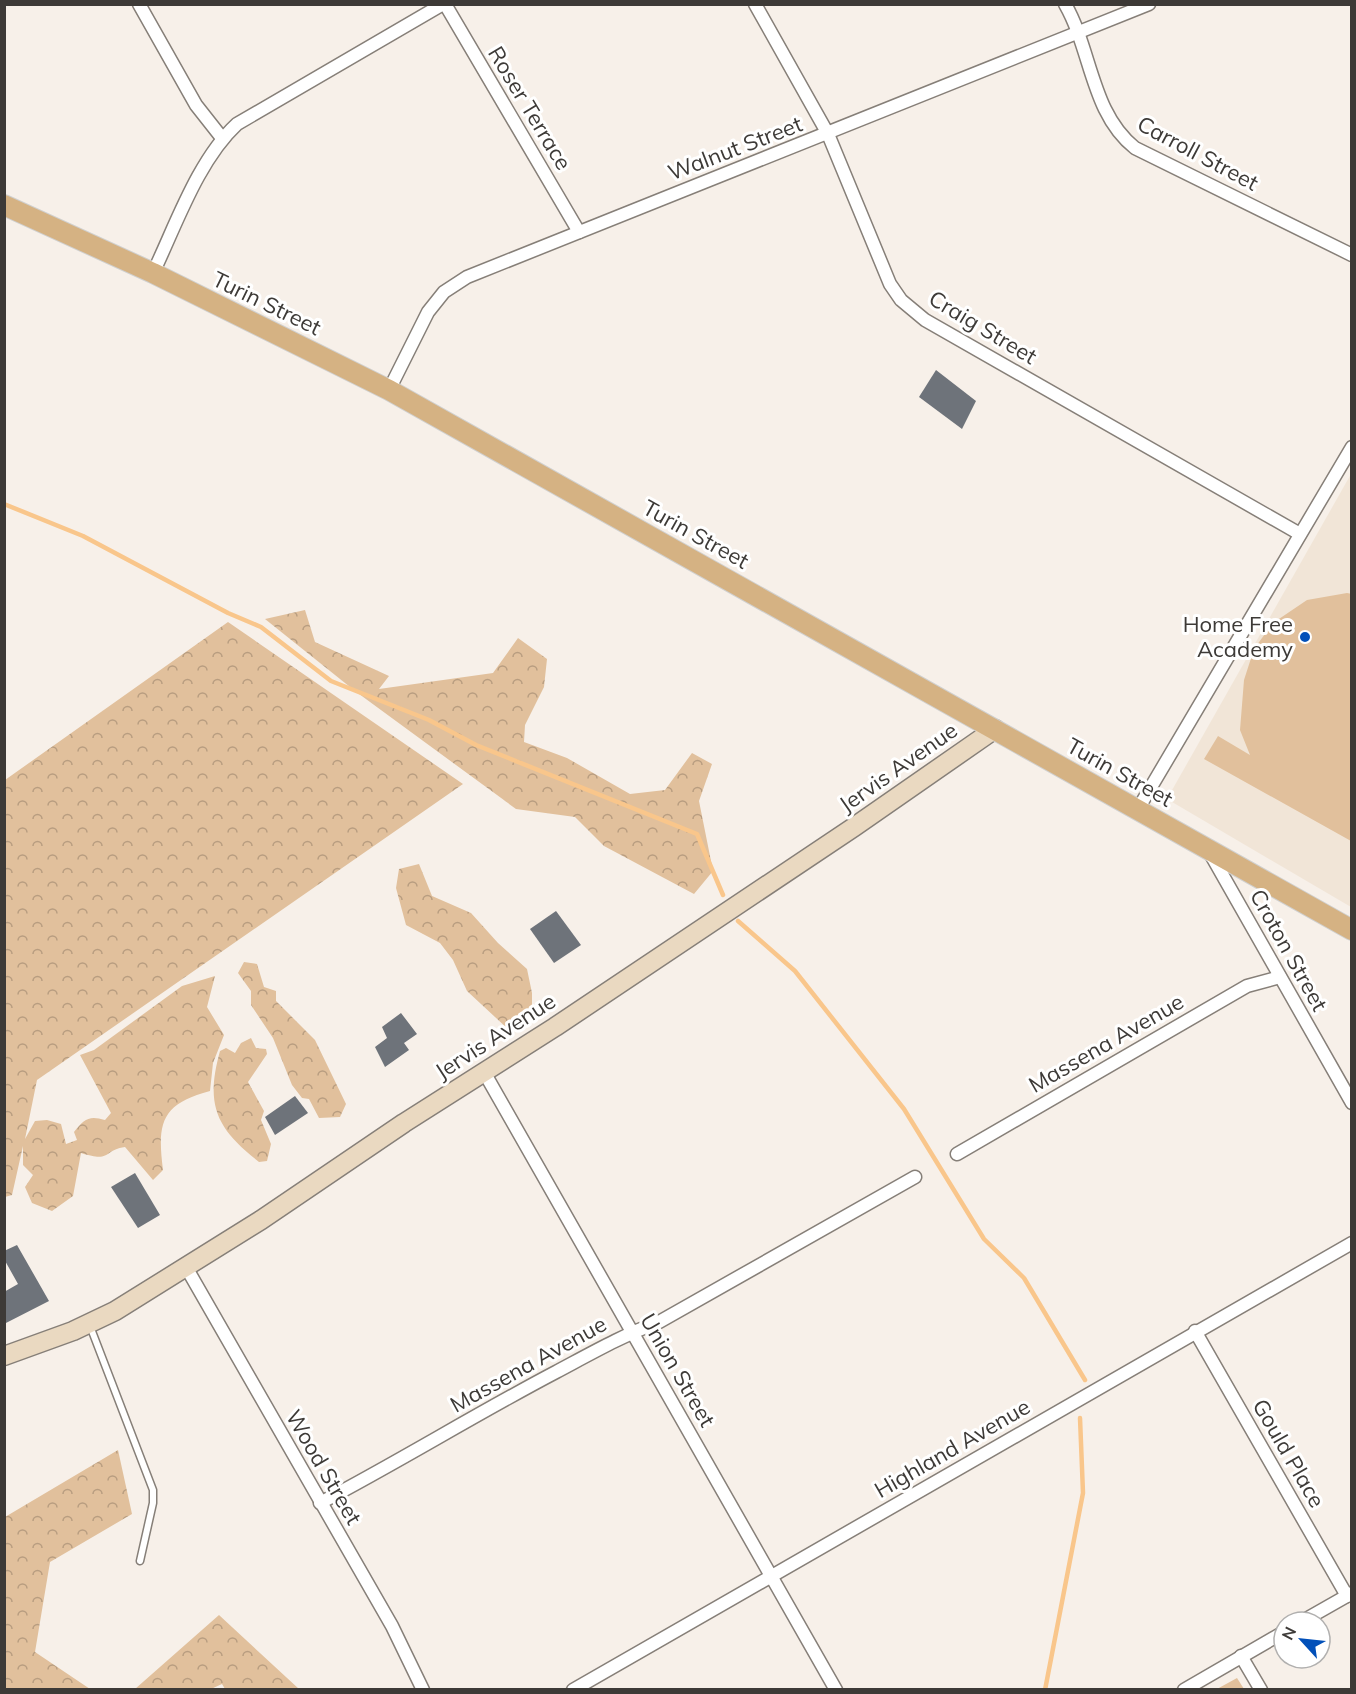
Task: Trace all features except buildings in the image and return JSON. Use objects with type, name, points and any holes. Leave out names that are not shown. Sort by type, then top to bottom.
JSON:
[{"type":"main road","name":"Turin Street","points":[[4,205],[153,273],[389,390],[1352,930]]},
{"type":"street","points":[[139,4],[196,105],[222,138]]},
{"type":"street","points":[[153,273],[209,156],[222,138],[237,124],[444,4]]},
{"type":"street","name":"Roser Terrace","points":[[444,4],[579,232]]},
{"type":"street","name":"Craig Street","points":[[755,4],[828,134],[890,284],[901,300],[925,320],[1300,534]]},
{"type":"street","name":"Carroll Street","points":[[1065,4],[1108,117],[1122,137],[1135,148],[1352,255]]},
{"type":"street","name":"Walnut Street","points":[[389,390],[428,312],[444,292],[467,277],[1149,4]]},
{"type":"street","points":[[1138,809],[1352,447]]},
{"type":"street","name":"Jervis Avenue","points":[[4,1356],[115,1311],[186,1267],[854,827],[995,729]]},
{"type":"street","name":"Croton Street","points":[[1208,848],[1352,1102]]},
{"type":"street","name":"Massena Avenue","points":[[957,1154],[1247,986],[1280,977]]},
{"type":"street","name":"Union Street","points":[[484,1072],[836,1689]]},
{"type":"street","name":"Massena Avenue","points":[[320,1503],[396,1463],[511,1395],[632,1332],[658,1322],[915,1177]]},
{"type":"street","name":"Highland Avenue","points":[[573,1689],[1352,1243]]},
{"type":"street","name":"Wood Street","points":[[186,1267],[392,1626],[423,1689]]},
{"type":"street","name":"Gould Place","points":[[1196,1331],[1349,1594]]},
{"type":"street","points":[[1322,1610],[1349,1594]]},
{"type":"street","points":[[1184,1689],[1272,1639]]},
{"type":"street","points":[[1241,1656],[1261,1689]]},
{"type":"lane","points":[[89,1323],[153,1490],[153,1503],[140,1561]]},
{"type":"shaded area","name":"Home Free Academy","points":[[1351,474],[1351,907],[1167,799]]},
{"type":"green space","points":[[1352,594],[1351,841],[1204,759],[1218,736],[1250,755],[1240,730],[1244,680],[1254,649],[1273,623],[1307,600]]},
{"type":"green space","points":[[305,610],[315,642],[389,676],[379,689],[493,673],[518,638],[547,659],[544,687],[525,725],[524,742],[567,758],[630,794],[665,790],[692,753],[712,764],[699,801],[713,871],[694,894],[604,846],[575,817],[516,809],[355,691],[265,619]]},
{"type":"green space","points":[[228,622],[463,784],[37,1080],[25,1139],[35,1121],[47,1120],[61,1124],[66,1144],[77,1140],[74,1132],[84,1121],[91,1118],[105,1120],[111,1113],[80,1055],[94,1050],[182,986],[215,976],[207,1007],[224,1035],[213,1063],[210,1091],[181,1102],[166,1118],[161,1140],[163,1170],[153,1180],[125,1147],[98,1157],[81,1153],[73,1196],[52,1211],[32,1203],[25,1187],[33,1175],[23,1165],[23,1146],[12,1195],[5,1197],[5,780]]},
{"type":"green space","points":[[419,864],[432,896],[471,913],[498,943],[527,969],[532,993],[532,1017],[509,1030],[467,991],[453,960],[440,943],[406,925],[396,888],[399,869]]},
{"type":"green space","points":[[244,962],[257,964],[264,987],[276,991],[276,1001],[315,1040],[346,1104],[340,1117],[319,1118],[309,1099],[302,1098],[292,1085],[273,1038],[251,1005],[251,991],[238,973]]},
{"type":"green space","points":[[251,1038],[256,1048],[266,1049],[267,1054],[248,1082],[264,1111],[261,1120],[271,1144],[267,1161],[259,1162],[244,1150],[224,1126],[214,1101],[220,1051],[226,1048],[235,1053],[241,1043]]},
{"type":"green space","points":[[118,1450],[132,1514],[50,1562],[35,1652],[90,1689],[5,1689],[5,1517]]},
{"type":"green space","points":[[219,1615],[299,1689],[225,1689],[222,1684],[211,1689],[135,1689]]},
{"type":"green space","points":[[1237,1678],[1244,1689],[1217,1689]]},
{"type":"waterway","points":[[4,504],[83,536],[228,613],[261,627],[331,681],[429,720],[476,745],[697,834],[723,895]]},
{"type":"waterway","points":[[738,921],[795,971],[904,1109],[984,1239],[1024,1278],[1085,1380]]},
{"type":"waterway","points":[[1045,1690],[1083,1493],[1080,1418]]},
{"type":"place","name":"Home Free Academy","points":[[1305,637]]}]
